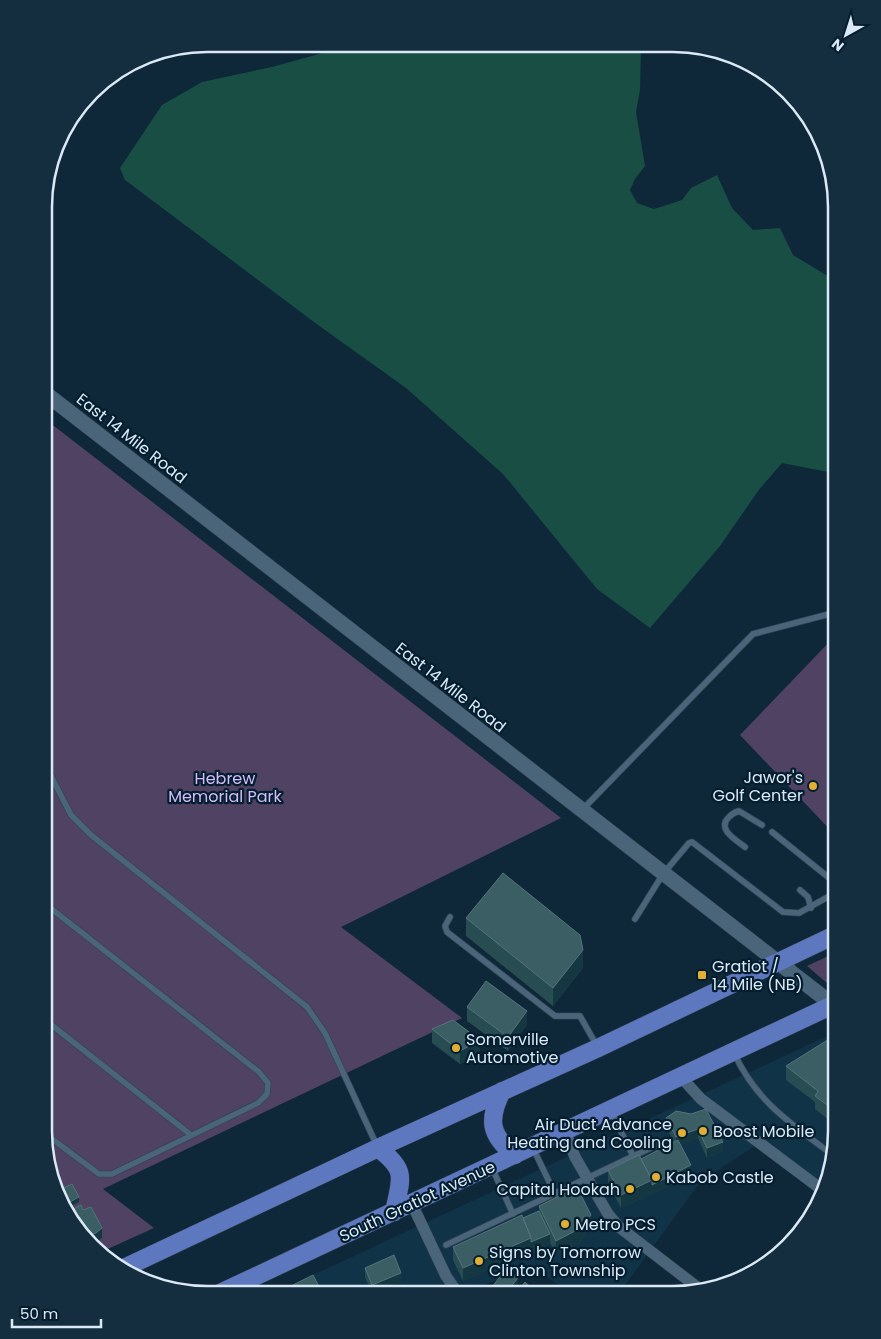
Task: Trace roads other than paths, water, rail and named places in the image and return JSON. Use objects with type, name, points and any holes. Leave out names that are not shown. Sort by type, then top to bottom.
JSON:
[{"type":"main road","name":"East 14 Mile Road","points":[[53,399],[581,811],[828,999]]},
{"type":"main road","points":[[129,1266],[378,1148],[637,1030],[828,938]]},
{"type":"main road","name":"South Gratiot Avenue","points":[[254,1286],[394,1212],[828,1009]]},
{"type":"main road","points":[[502,1091],[495,1106],[493,1129],[506,1148],[515,1155]]},
{"type":"main road","points":[[378,1148],[393,1160],[399,1168],[400,1186],[394,1212]]},
{"type":"street","points":[[681,1077],[701,1099],[818,1186]]},
{"type":"street","points":[[565,1131],[575,1157],[608,1214],[619,1226],[695,1285]]},
{"type":"street","points":[[412,1204],[446,1276],[453,1286]]},
{"type":"lane","points":[[581,811],[753,634],[828,614]]},
{"type":"lane","points":[[53,780],[71,815],[91,835],[307,1007],[325,1033],[378,1148]]},
{"type":"lane","points":[[745,847],[725,830],[724,824],[727,819],[739,811],[762,825]]},
{"type":"lane","points":[[772,832],[828,877]]},
{"type":"lane","points":[[635,919],[663,874],[689,843],[692,842],[783,912],[799,913],[828,898]]},
{"type":"lane","points":[[800,890],[808,898],[811,908]]},
{"type":"lane","points":[[53,910],[252,1066],[268,1083],[267,1094],[258,1103],[112,1174],[99,1174],[53,1140]]},
{"type":"lane","points":[[450,917],[445,926],[447,932],[555,1016],[580,1016],[598,1048]]},
{"type":"lane","points":[[53,1026],[191,1136]]},
{"type":"lane","points":[[734,1052],[744,1073],[773,1110],[827,1151]]},
{"type":"lane","points":[[611,1110],[633,1156]]},
{"type":"lane","points":[[446,1245],[661,1144]]},
{"type":"lane","points":[[532,1146],[555,1194]]},
{"type":"lane","points":[[491,1166],[512,1214]]},
{"type":"place","name":"Jawor's Golf Center","points":[[813,786]]},
{"type":"place","name":"Gratiot / 14 Mile (NB)","points":[[702,975]]},
{"type":"place","name":"Somerville Automotive","points":[[456,1048]]},
{"type":"place","name":"Boost Mobile","points":[[703,1131]]},
{"type":"place","name":"Air Duct Advance Heating and Cooling","points":[[682,1133]]},
{"type":"place","name":"Kabob Castle","points":[[656,1177]]},
{"type":"place","name":"Capital Hookah","points":[[630,1189]]},
{"type":"place","name":"Metro PCS","points":[[565,1224]]},
{"type":"place","name":"Signs by Tomorrow Clinton Township","points":[[479,1261]]},
{"type":"park label","name":"Hebrew Memorial Park","points":[[225,787]]}]
